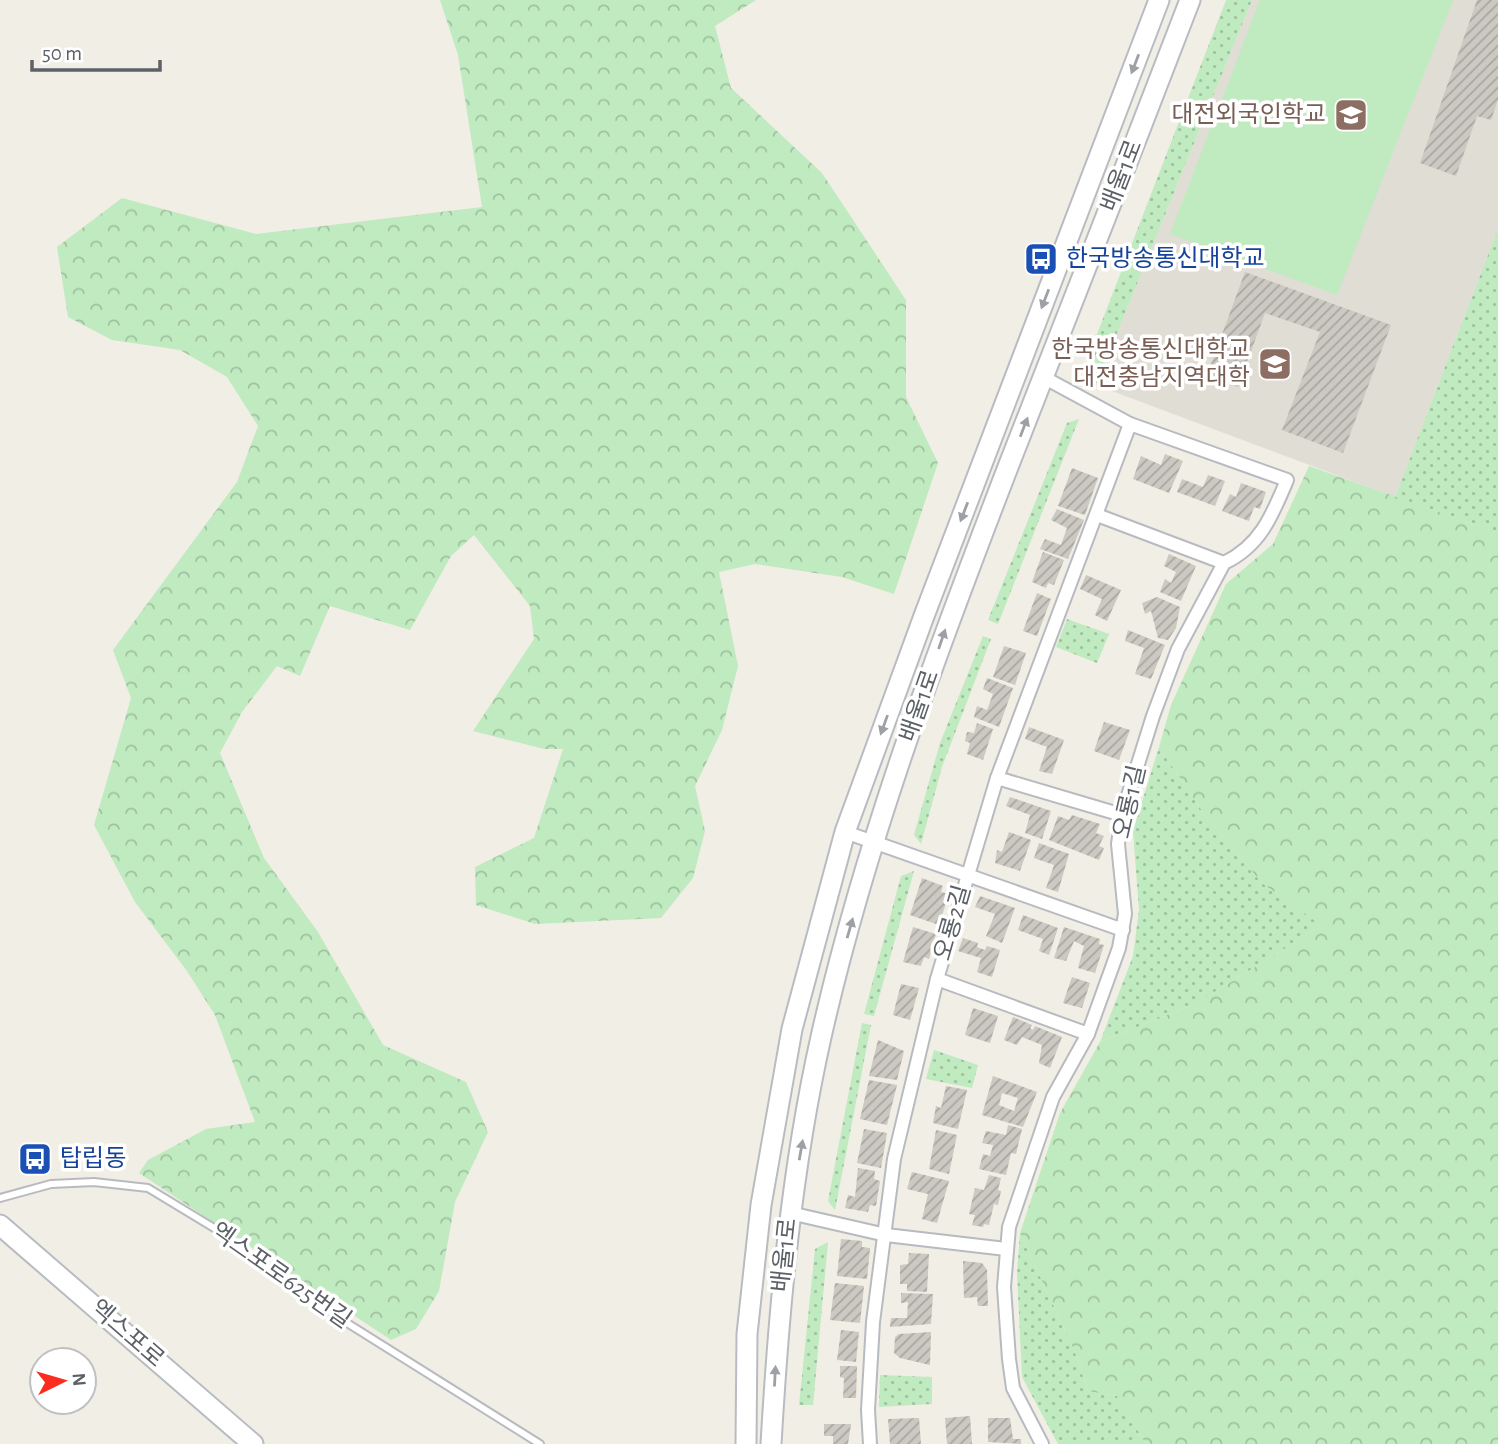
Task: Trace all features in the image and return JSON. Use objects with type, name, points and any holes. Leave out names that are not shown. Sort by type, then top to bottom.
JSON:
[{"type":"main road","name":"배울1로","points":[[746,1444],[747,1334],[761,1205],[792,1030],[845,832],[924,616],[1159,0]]},
{"type":"main road","name":"배울1로","points":[[771,1444],[777,1331],[790,1213],[821,1040],[875,844],[947,626],[1190,0]]},
{"type":"main road","name":"엑스포로","points":[[0,1225],[253,1444]]},
{"type":"street","name":"오룡1길","points":[[1042,1444],[1013,1388],[1005,1325],[1006,1249],[1014,1211],[1053,1097],[1088,1034],[1110,976],[1125,914],[1118,844],[1122,815],[1153,716],[1178,649],[1224,564],[1238,557],[1266,530],[1287,480],[1130,424],[1043,377]]},
{"type":"street","name":"오룡2길","points":[[870,1444],[868,1410],[873,1322],[894,1158],[937,979],[997,778],[1130,424]]},
{"type":"street","points":[[1097,516],[1224,564]]},
{"type":"street","points":[[997,778],[1122,815]]},
{"type":"street","points":[[845,832],[1123,930]]},
{"type":"street","points":[[937,979],[1088,1034]]},
{"type":"street","points":[[790,1213],[886,1235],[1006,1249]]},
{"type":"lane","name":"엑스포로625번길","points":[[0,1198],[51,1184],[94,1182],[148,1188],[219,1231],[312,1301],[540,1444]]},
{"type":"shaded area","name":"대전외국인학교","points":[[1252,0],[1498,0],[1498,229],[1395,497],[1096,385]]},
{"type":"green space","points":[[440,0],[756,0],[715,26],[731,88],[822,173],[906,300],[906,397],[938,463],[894,594],[842,577],[755,564],[719,572],[738,666],[722,730],[695,786],[705,831],[693,878],[661,918],[535,924],[476,905],[475,867],[534,838],[563,749],[544,749],[473,731],[534,639],[530,606],[474,535],[451,556],[410,630],[330,606],[300,676],[277,666],[242,712],[220,753],[264,858],[318,932],[383,1045],[466,1082],[488,1132],[455,1202],[439,1291],[416,1329],[391,1340],[139,1173],[148,1160],[206,1129],[255,1122],[215,1015],[187,971],[135,902],[94,825],[131,698],[113,650],[237,482],[258,426],[227,377],[180,350],[112,340],[68,317],[57,247],[122,198],[256,234],[482,207],[458,55]]},
{"type":"green space","points":[[1226,0],[1252,0],[1096,385],[1082,373]]},
{"type":"green space","points":[[1260,0],[1453,0],[1337,295],[1170,234]]},
{"type":"green space","points":[[1498,229],[1498,533],[1395,497]]},
{"type":"green space","points":[[1079,419],[998,624],[988,620],[1067,423]]},
{"type":"green space","points":[[1309,466],[1498,533],[1498,1444],[1146,1444],[1117,1396],[1088,1391],[1075,1352],[1020,1233],[1060,1113],[1100,1042],[1197,1003],[1313,931],[1315,921],[1262,883],[1205,815],[1159,747],[1171,705],[1226,584],[1273,544]]},
{"type":"green space","points":[[1067,619],[1109,634],[1097,663],[1056,647]]},
{"type":"green space","points":[[983,636],[991,639],[942,767],[921,844],[914,835],[940,743]]},
{"type":"green space","points":[[1159,747],[1205,815],[1262,883],[1316,921],[1313,931],[1197,1003],[1100,1042],[1133,956],[1139,910],[1133,831]]},
{"type":"green space","points":[[914,871],[874,1016],[864,1014],[901,876]]},
{"type":"green space","points":[[862,1023],[871,1025],[835,1210],[828,1201]]},
{"type":"green space","points":[[934,1050],[978,1065],[972,1088],[926,1079]]},
{"type":"green space","points":[[1020,1233],[1075,1352],[1088,1391],[1117,1396],[1146,1444],[1058,1444],[1022,1377],[1017,1273]]},
{"type":"green space","points":[[828,1242],[813,1405],[799,1405],[815,1249]]},
{"type":"green space","points":[[880,1375],[932,1377],[932,1404],[879,1407]]},
{"type":"building","points":[[1477,0],[1498,0],[1498,100],[1491,120],[1477,116],[1456,176],[1420,163]]},
{"type":"building","points":[[1245,272],[1391,325],[1343,453],[1282,430],[1320,332],[1265,313],[1238,387],[1207,375]]},
{"type":"building","points":[[1165,454],[1183,461],[1169,493],[1133,479],[1141,456],[1161,465]]},
{"type":"building","points":[[1072,468],[1098,478],[1085,515],[1058,506]]},
{"type":"building","points":[[1208,475],[1225,481],[1215,506],[1177,492],[1182,479],[1203,487]]},
{"type":"building","points":[[1241,483],[1266,492],[1260,509],[1254,507],[1249,521],[1222,511],[1230,494],[1236,497]]},
{"type":"building","points":[[1057,509],[1084,520],[1068,559],[1040,549],[1045,539],[1061,545],[1067,528],[1051,520]]},
{"type":"building","points":[[1043,552],[1064,560],[1054,585],[1048,583],[1046,588],[1032,582]]},
{"type":"building","points":[[1169,554],[1196,566],[1181,601],[1160,592],[1165,579],[1171,583],[1176,572],[1164,566]]},
{"type":"building","points":[[1086,575],[1121,590],[1107,621],[1095,615],[1102,599],[1080,589]]},
{"type":"building","points":[[1037,593],[1051,599],[1037,636],[1023,631]]},
{"type":"building","points":[[1157,597],[1180,607],[1176,628],[1168,640],[1158,638],[1151,611],[1145,614],[1142,603]]},
{"type":"building","points":[[1128,630],[1165,645],[1151,679],[1135,674],[1144,648],[1125,641]]},
{"type":"building","points":[[1004,646],[1026,653],[1015,685],[993,677]]},
{"type":"building","points":[[987,678],[1013,688],[999,727],[974,717],[977,706],[987,710],[993,694],[983,689]]},
{"type":"building","points":[[1104,722],[1130,730],[1119,760],[1094,751]]},
{"type":"building","points":[[977,723],[993,729],[983,760],[967,754],[970,743],[965,741],[967,732],[974,733]]},
{"type":"building","points":[[1029,727],[1064,740],[1052,774],[1039,771],[1047,747],[1025,739]]},
{"type":"building","points":[[1010,797],[1051,811],[1042,839],[1025,833],[1030,815],[1006,806]]},
{"type":"building","points":[[1072,815],[1100,824],[1096,833],[1104,836],[1099,846],[1104,848],[1099,860],[1049,840],[1058,816],[1069,820]]},
{"type":"building","points":[[1009,832],[1031,840],[1020,871],[995,863],[997,850],[1002,852]]},
{"type":"building","points":[[1039,843],[1069,854],[1058,892],[1046,888],[1054,865],[1034,858]]},
{"type":"building","points":[[922,878],[943,886],[941,892],[949,894],[939,925],[910,915]]},
{"type":"building","points":[[980,896],[1015,908],[1002,943],[986,936],[995,914],[975,907]]},
{"type":"building","points":[[1023,915],[1058,928],[1049,955],[1039,951],[1043,939],[1018,930]]},
{"type":"building","points":[[913,927],[936,934],[929,959],[924,957],[921,966],[903,962]]},
{"type":"building","points":[[1064,927],[1100,939],[1099,944],[1104,945],[1095,973],[1078,968],[1084,946],[1074,941],[1066,961],[1054,958]]},
{"type":"building","points":[[963,938],[978,943],[977,947],[985,950],[987,946],[1000,950],[992,977],[977,972],[981,958],[958,951]]},
{"type":"building","points":[[1072,977],[1090,983],[1082,1008],[1063,1003]]},
{"type":"building","points":[[901,984],[919,988],[910,1020],[893,1015]]},
{"type":"building","points":[[973,1008],[998,1016],[990,1043],[965,1035]]},
{"type":"building","points":[[1013,1017],[1032,1025],[1030,1028],[1033,1030],[1035,1026],[1062,1037],[1050,1068],[1039,1063],[1042,1045],[1022,1037],[1017,1045],[1004,1040]]},
{"type":"building","points":[[878,1040],[904,1051],[897,1080],[869,1076]]},
{"type":"building","points":[[993,1076],[1037,1092],[1023,1127],[982,1115]],"holes":[[[1002,1093],[1018,1098],[1014,1111],[999,1105]]]},
{"type":"building","points":[[869,1080],[897,1085],[887,1125],[860,1119]]},
{"type":"building","points":[[946,1086],[967,1090],[958,1129],[933,1123],[936,1106],[941,1108]]},
{"type":"building","points":[[1008,1125],[1022,1129],[1016,1154],[1011,1153],[1006,1175],[979,1169],[983,1154],[990,1156],[993,1145],[982,1143],[986,1131],[1006,1135]]},
{"type":"building","points":[[864,1129],[887,1133],[881,1168],[857,1163]]},
{"type":"building","points":[[936,1130],[957,1135],[949,1174],[929,1169]]},
{"type":"building","points":[[858,1168],[875,1171],[874,1179],[880,1181],[876,1206],[870,1205],[868,1212],[845,1208],[848,1195],[855,1197]]},
{"type":"building","points":[[912,1172],[949,1181],[937,1223],[922,1219],[928,1194],[907,1189]]},
{"type":"building","points":[[989,1175],[1001,1178],[998,1205],[994,1204],[989,1225],[972,1225],[975,1215],[969,1214],[975,1188],[984,1190]]},
{"type":"building","points":[[841,1239],[862,1241],[862,1247],[870,1248],[867,1279],[837,1276]]},
{"type":"building","points":[[909,1253],[929,1254],[927,1292],[907,1291],[907,1284],[900,1284],[900,1265],[908,1264]]},
{"type":"building","points":[[963,1261],[982,1263],[987,1270],[988,1306],[978,1306],[977,1297],[964,1298]]},
{"type":"building","points":[[835,1283],[864,1286],[860,1323],[830,1320]]},
{"type":"building","points":[[901,1293],[933,1294],[931,1324],[890,1327],[891,1318],[907,1318],[908,1302],[901,1303]]},
{"type":"building","points":[[841,1330],[859,1332],[856,1362],[837,1360]]},
{"type":"building","points":[[931,1332],[930,1365],[900,1358],[894,1353],[895,1337],[899,1334]]},
{"type":"building","points":[[840,1366],[857,1366],[856,1398],[843,1398],[844,1378],[840,1377]]},
{"type":"building","points":[[970,1416],[972,1444],[947,1444],[945,1418]]},
{"type":"building","points":[[919,1418],[921,1444],[890,1444],[888,1419]]},
{"type":"building","points":[[988,1418],[1010,1418],[1013,1439],[1021,1439],[1021,1444],[988,1442]]},
{"type":"building","points":[[824,1424],[851,1424],[848,1444],[833,1444],[833,1436],[824,1436]]},
{"type":"place","name":"대전외국인학교","points":[[1351,115]]},
{"type":"place","name":"한국방송통신대학교","points":[[1041,259]]},
{"type":"place","name":"한국방송통신대학교 대전충남지역대학","points":[[1275,364]]},
{"type":"place","name":"탑립동","points":[[35,1159]]}]
